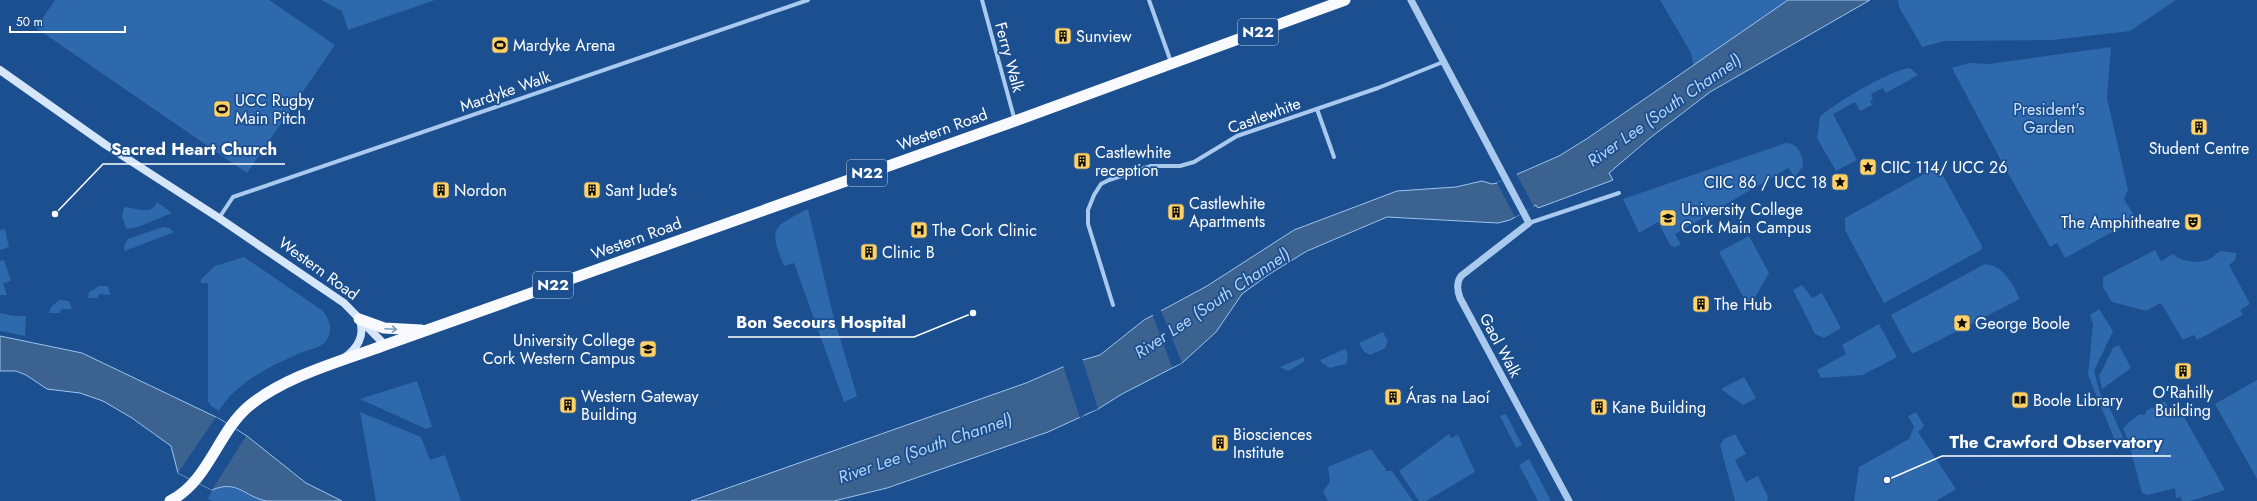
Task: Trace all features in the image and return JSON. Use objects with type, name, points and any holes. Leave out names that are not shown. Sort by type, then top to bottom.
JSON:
[{"type":"highway","name":"Western Road","points":[[385,345],[1014,121],[1345,0]]},
{"type":"highway","points":[[360,319],[384,328],[425,330]]},
{"type":"highway","name":"N22","points":[[170,501],[187,490],[195,481],[231,426],[249,406],[274,389],[337,362],[385,345]]},
{"type":"main road","name":"Western Road","points":[[0,70],[106,145],[219,218],[344,303],[385,345]]},
{"type":"main road","points":[[337,362],[356,347],[361,337],[362,327],[360,319]]},
{"type":"street","name":"Mardyke Walk","points":[[219,218],[233,198],[808,0]]},
{"type":"street","name":"Ferry Walk","points":[[982,0],[1014,121]]},
{"type":"street","points":[[1149,0],[1171,63]]},
{"type":"street","points":[[1411,0],[1529,223]]},
{"type":"street","name":"Castlewhite","points":[[1113,305],[1090,235],[1088,224],[1088,210],[1094,195],[1101,184],[1151,166],[1180,166],[1194,162],[1237,136],[1415,74],[1443,62]]},
{"type":"street","points":[[1317,109],[1334,157]]},
{"type":"street","name":"Gaol Walk","points":[[1569,501],[1460,298],[1457,290],[1457,284],[1461,276],[1529,223],[1619,193]]},
{"type":"green space","name":"UCC Rugby Main Pitch","points":[[55,0],[269,0],[335,45],[247,173],[36,28]]},
{"type":"green space","points":[[321,0],[435,0],[348,30],[342,11]]},
{"type":"green space","points":[[1660,0],[1788,0],[1694,67],[1691,53]]},
{"type":"green space","points":[[1898,0],[2176,0],[2130,31],[2052,40],[1945,41],[1922,47],[1899,7]]},
{"type":"green space","name":"President's Garden","points":[[2111,47],[2107,98],[2128,190],[2124,199],[2136,219],[2065,258],[2057,243],[2050,247],[2005,168],[1952,68],[1969,63],[1988,64]]},
{"type":"green space","points":[[1910,68],[1918,75],[1886,93],[1883,88],[1871,94],[1873,99],[1870,101],[1872,105],[1860,111],[1855,102],[1833,114],[1857,160],[1836,171],[1817,138],[1820,117],[1837,104],[1863,88],[1890,74]]},
{"type":"green space","points":[[1786,143],[1797,147],[1801,154],[1803,166],[1795,177],[1788,168],[1675,234],[1681,245],[1674,247],[1670,245],[1658,222],[1639,233],[1623,199]]},
{"type":"green space","points":[[1933,169],[1938,169],[1941,172],[1982,246],[1981,250],[1884,303],[1845,230],[1845,218]]},
{"type":"green space","points":[[157,202],[172,213],[138,227],[126,229],[122,216],[124,208],[150,210]]},
{"type":"green space","points":[[808,209],[833,315],[857,396],[844,402],[794,263],[784,266],[776,243],[775,236],[781,225],[787,220]]},
{"type":"green space","points":[[163,227],[169,228],[174,232],[125,251],[124,246],[128,239]]},
{"type":"green space","points":[[5,229],[9,247],[0,250],[0,230]]},
{"type":"green space","points":[[1749,236],[1769,273],[1749,308],[1719,252]]},
{"type":"green space","points":[[2155,250],[2161,261],[2173,254],[2181,259],[2196,262],[2206,261],[2220,251],[2236,253],[2235,260],[2229,265],[2250,304],[2240,310],[2243,315],[2197,340],[2194,335],[2183,340],[2160,303],[2146,311],[2112,302],[2103,287],[2103,277]]},
{"type":"green space","points":[[244,257],[323,311],[328,318],[330,330],[328,338],[320,346],[278,363],[244,383],[226,401],[219,411],[211,406],[208,401],[208,283],[201,283],[201,279],[215,266]]},
{"type":"green space","points":[[4,260],[11,281],[3,283],[7,295],[0,295],[0,261]]},
{"type":"green space","points":[[1985,264],[1992,265],[2007,276],[2020,299],[1912,354],[1891,315]]},
{"type":"green space","points":[[1802,285],[1812,298],[1822,293],[1841,328],[1824,338],[1815,334],[1793,290]]},
{"type":"green space","points":[[99,286],[108,286],[110,295],[99,294],[98,298],[88,298],[89,292]]},
{"type":"green space","points":[[59,300],[69,301],[72,309],[61,309],[60,313],[49,313],[51,307]]},
{"type":"green space","points":[[2099,309],[2113,331],[2094,371],[2100,393],[2112,413],[2125,442],[2118,448],[2088,375],[2093,324],[2090,315]]},
{"type":"green space","points":[[0,313],[14,316],[26,316],[25,336],[0,331]]},
{"type":"green space","points":[[1879,324],[1897,357],[1863,375],[1821,378],[1817,370],[1846,354],[1842,345]]},
{"type":"green space","points":[[1383,332],[1388,341],[1385,348],[1370,355],[1364,352],[1359,343]]},
{"type":"green space","points":[[2119,345],[2131,368],[2102,389],[2099,376],[2113,348]]},
{"type":"green space","points":[[1345,349],[1348,354],[1346,364],[1330,368],[1320,360]]},
{"type":"green space","points":[[1304,357],[1304,362],[1288,371],[1280,367]]},
{"type":"green space","points":[[1744,377],[1756,398],[1743,405],[1721,389]]},
{"type":"green space","points":[[2257,380],[2257,479],[2215,404]]},
{"type":"green space","points":[[417,381],[432,427],[426,429],[360,399]]},
{"type":"green space","points":[[2165,402],[2170,411],[2178,406],[2225,490],[2190,501],[2182,501],[2181,497],[2176,498],[2175,488],[2148,495],[2142,493],[2128,440],[2123,429],[2129,422],[2140,414],[2145,415],[2146,411],[2151,408],[2156,408],[2157,405]]},
{"type":"green space","points":[[360,412],[421,437],[430,460],[445,455],[461,501],[376,501]]},
{"type":"green space","points":[[1916,412],[1924,426],[1918,432],[1956,489],[1936,501],[1854,501],[1859,467],[1909,439],[1914,427],[1908,416]]},
{"type":"green space","points":[[1506,414],[1522,445],[1516,448],[1500,416]]},
{"type":"green space","points":[[1449,434],[1451,438],[1458,435],[1475,472],[1426,501],[1419,501],[1399,471]]},
{"type":"green space","points":[[1735,434],[1746,454],[1735,460],[1746,482],[1758,476],[1768,497],[1767,501],[1735,501],[1720,445],[1724,439]]},
{"type":"green space","points":[[1371,449],[1387,471],[1392,471],[1413,501],[1328,501],[1323,491],[1330,482],[1328,467]]},
{"type":"green space","points":[[1529,459],[1551,501],[1538,501],[1519,465]]},
{"type":"green space","points":[[223,485],[235,487],[267,501],[213,501],[208,499],[212,490]]},
{"type":"water","name":"River Lee (South Channel)","points":[[1788,0],[1870,0],[1710,92],[1650,138],[1609,173],[1613,180],[1538,208],[1536,205],[1510,220],[1498,223],[1387,217],[1307,251],[1268,275],[1242,294],[1216,332],[1182,363],[1122,394],[1098,409],[1048,432],[887,488],[834,501],[691,501],[1026,383],[1072,363],[1100,355],[1144,320],[1207,286],[1294,230],[1397,191],[1456,187],[1482,181],[1492,184],[1497,183],[1559,156],[1588,138]]},
{"type":"water","points":[[0,336],[82,353],[218,418],[247,436],[306,483],[342,501],[267,501],[235,488],[221,487],[212,490],[178,473],[171,446],[132,418],[103,401],[80,393],[47,389],[26,375],[16,371],[0,371]]},
{"type":"pier","points":[[1516,173],[1534,207],[1515,217],[1497,183]]},
{"type":"pier","points":[[1160,308],[1182,363],[1172,367],[1152,313]]},
{"type":"pier","points":[[1082,358],[1098,409],[1087,413],[1080,418],[1063,365]]},
{"type":"pier","points":[[216,417],[246,436],[212,490],[178,473]]},
{"type":"place","name":"Sunview","points":[[1063,36]]},
{"type":"place","name":"Mardyke Arena","points":[[500,45]]},
{"type":"place","name":"UCC Rugby Main Pitch","points":[[222,109]]},
{"type":"place","name":"Student Centre","points":[[2199,127]]},
{"type":"place","name":"Castlewhite reception","points":[[1082,161]]},
{"type":"place","name":"CIIC 114/ UCC 26","points":[[1868,167]]},
{"type":"place","name":"CIIC 86 / UCC 18","points":[[1840,182]]},
{"type":"place","name":"Nordon","points":[[441,190]]},
{"type":"place","name":"Sant Jude's","points":[[592,190]]},
{"type":"place","name":"Castlewhite Apartments","points":[[1176,212]]},
{"type":"place","name":"Sacred Heart Church","points":[[55,214]]},
{"type":"place","name":"University College Cork Main Campus","points":[[1668,218]]},
{"type":"place","name":"The Amphitheatre","points":[[2193,222]]},
{"type":"place","name":"The Cork Clinic","points":[[919,230]]},
{"type":"place","name":"Clinic B","points":[[869,252]]},
{"type":"place","name":"The Hub","points":[[1701,304]]},
{"type":"place","name":"Bon Secours Hospital","points":[[973,313]]},
{"type":"place","name":"George Boole","points":[[1962,323]]},
{"type":"place","name":"University College Cork Western Campus","points":[[648,349]]},
{"type":"place","name":"O'Rahilly Building","points":[[2183,371]]},
{"type":"place","name":"Áras na Laoí","points":[[1393,397]]},
{"type":"place","name":"Boole Library","points":[[2020,400]]},
{"type":"place","name":"Western Gateway Building","points":[[568,405]]},
{"type":"place","name":"Kane Building","points":[[1599,407]]},
{"type":"place","name":"Biosciences Institute","points":[[1220,443]]},
{"type":"place","name":"The Crawford Observatory","points":[[1887,480]]}]
